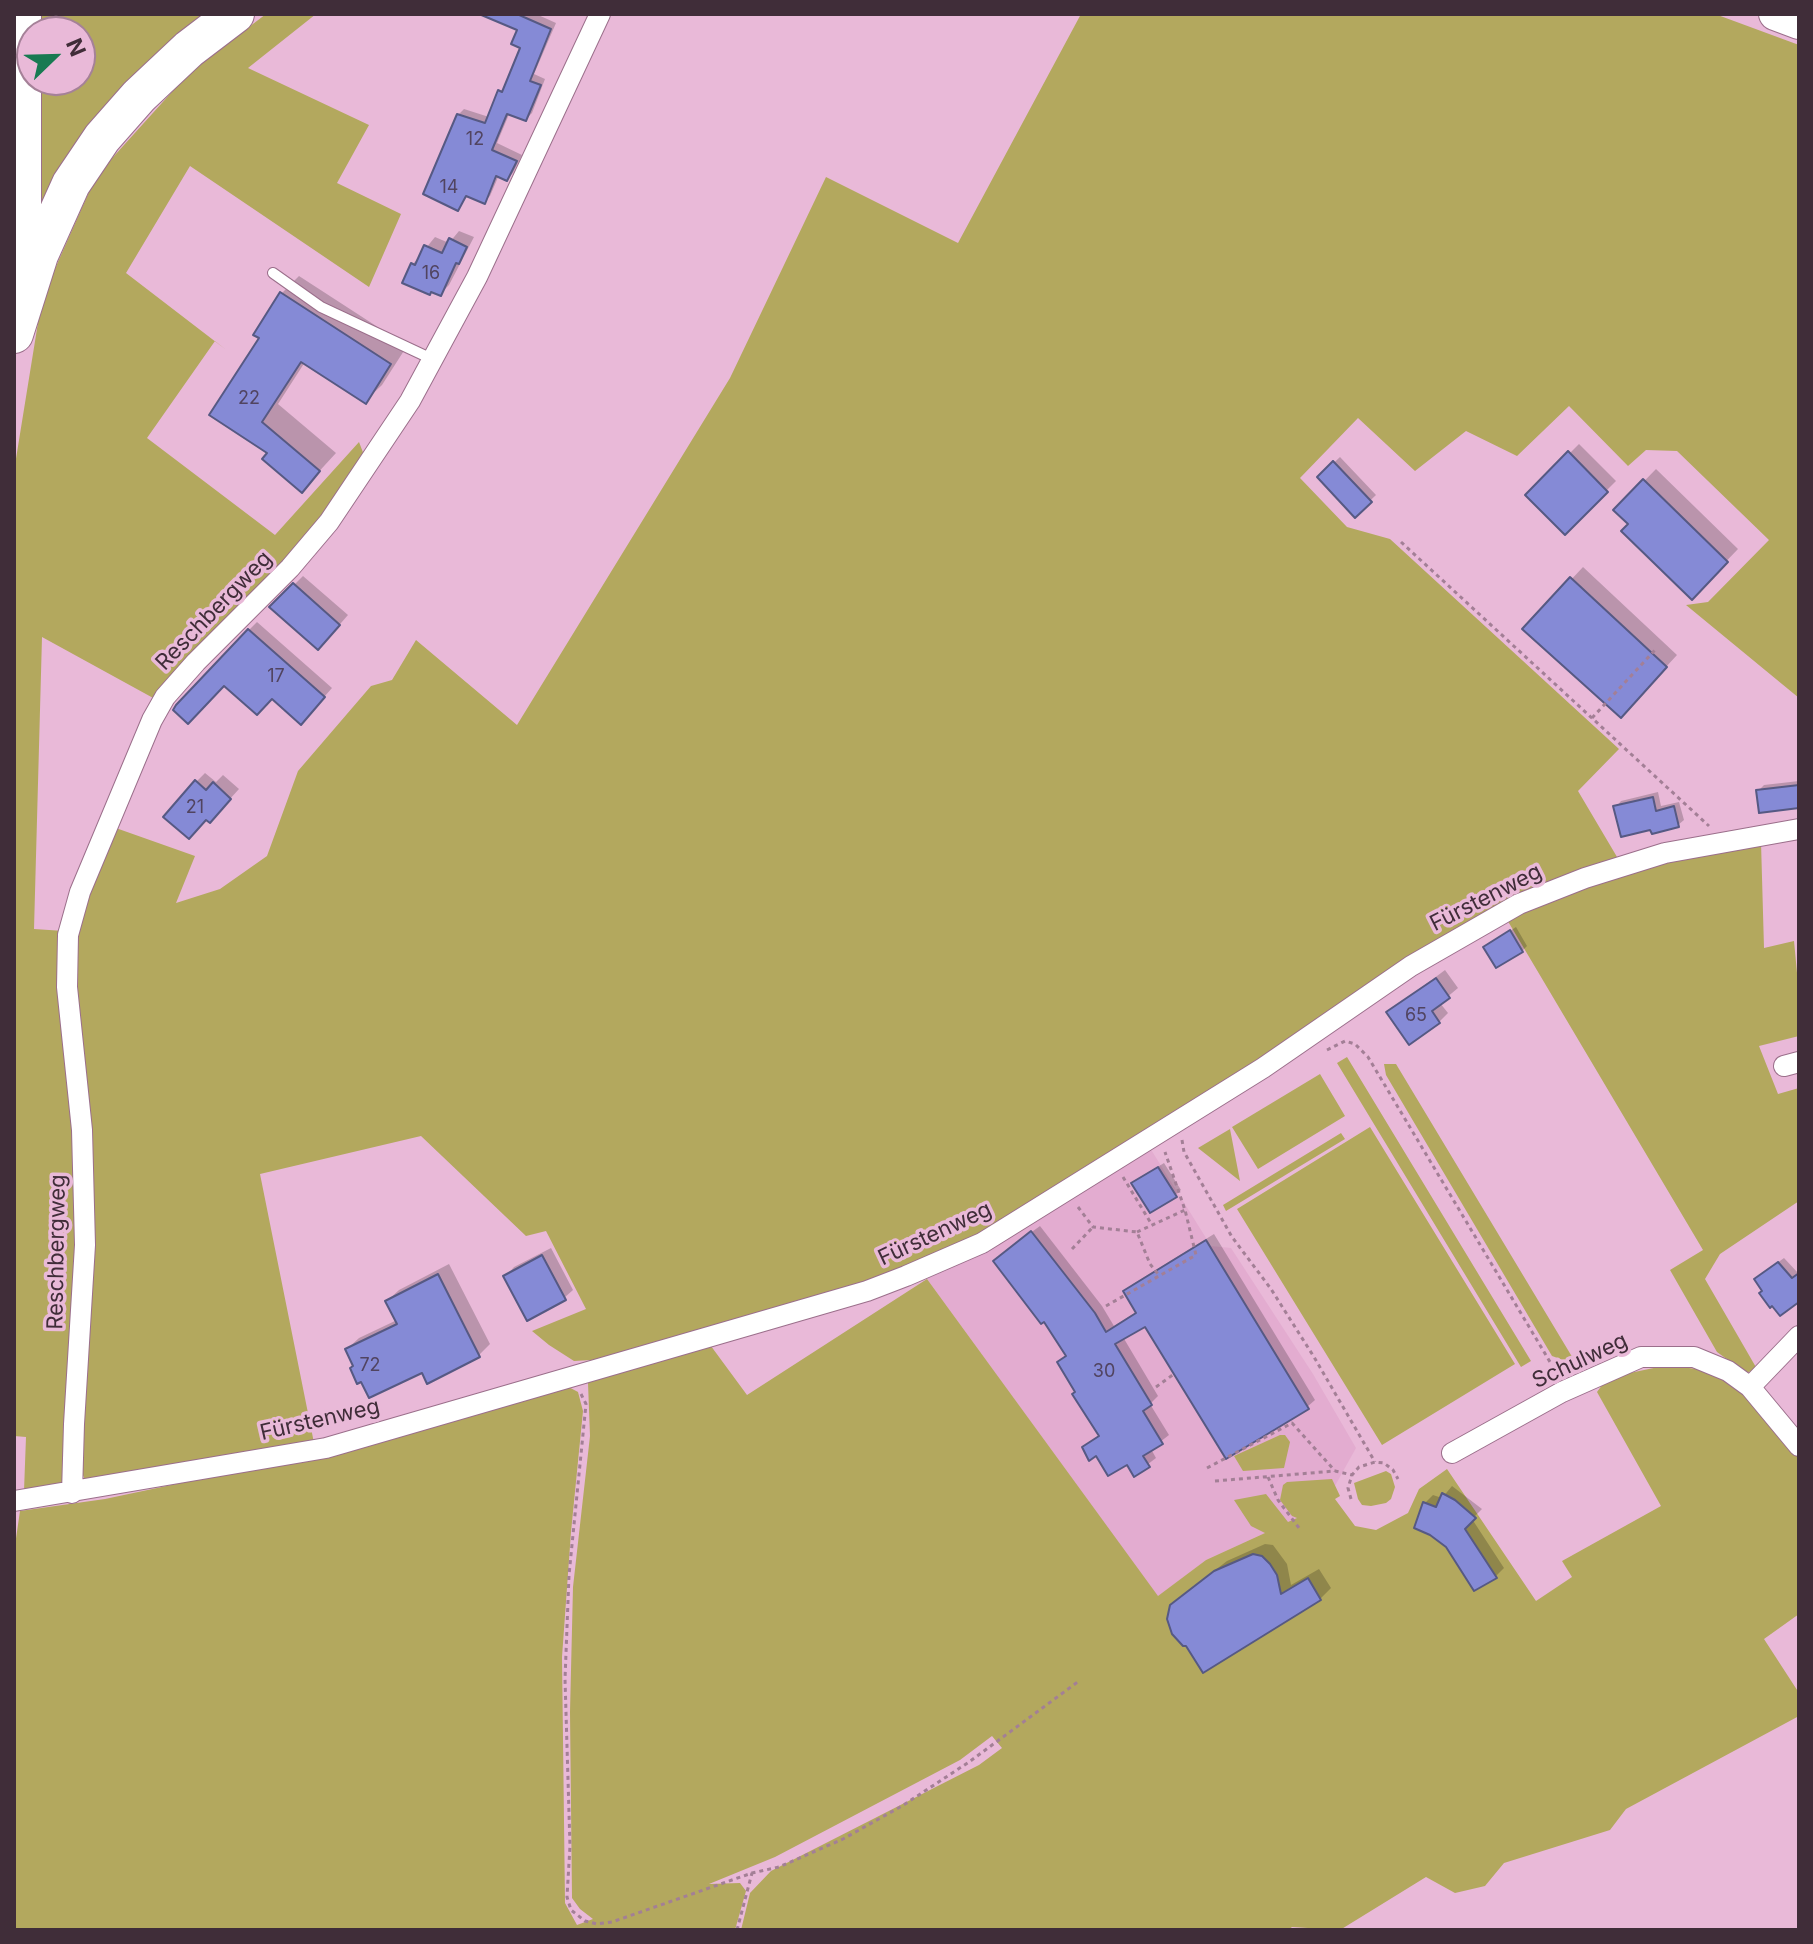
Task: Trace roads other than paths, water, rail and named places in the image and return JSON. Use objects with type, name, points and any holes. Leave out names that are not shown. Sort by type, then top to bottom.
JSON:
[{"type":"highway","points":[[14,312],[22,211],[22,14]]},
{"type":"highway","points":[[14,334],[39,255],[71,184],[102,138],[139,96],[189,49],[235,14]]},
{"type":"main road","points":[[1775,14],[1799,23]]},
{"type":"street","name":"Reschbergweg","points":[[72,1493],[85,1245],[82,1130],[67,987],[68,935],[80,892],[152,720],[165,697],[290,568],[329,522],[410,401],[477,277],[600,14]]},
{"type":"street","name":"Fürstenweg","points":[[14,1501],[326,1448],[893,1281],[982,1243],[1263,1068],[1411,966],[1519,904],[1665,853],[1799,829]]},
{"type":"street","points":[[1750,1387],[1799,1336]]},
{"type":"street","name":"Schulweg","points":[[1452,1453],[1566,1390],[1641,1357],[1694,1357],[1728,1371],[1750,1387],[1799,1446]]},
{"type":"lane","points":[[273,273],[321,307],[432,359]]}]
